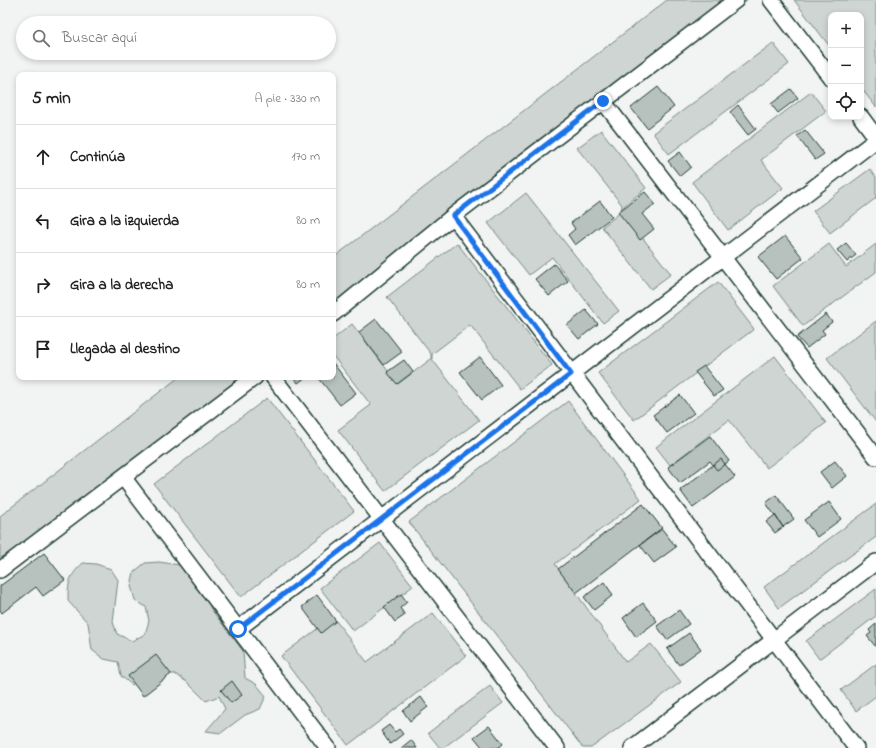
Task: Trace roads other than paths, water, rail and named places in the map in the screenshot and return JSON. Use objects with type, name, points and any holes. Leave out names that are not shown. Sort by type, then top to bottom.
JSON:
[{"type":"street","points":[[336,312],[453,216],[736,0]]},
{"type":"street","points":[[771,0],[828,74]]},
{"type":"street","points":[[603,101],[876,458]]},
{"type":"street","points":[[238,629],[876,139],[863,120]]},
{"type":"street","points":[[453,216],[571,374],[856,748]]},
{"type":"street","points":[[0,570],[251,380]]},
{"type":"street","points":[[275,380],[557,748]]},
{"type":"street","points":[[123,477],[328,748]]},
{"type":"street","points":[[632,748],[876,562]]}]
